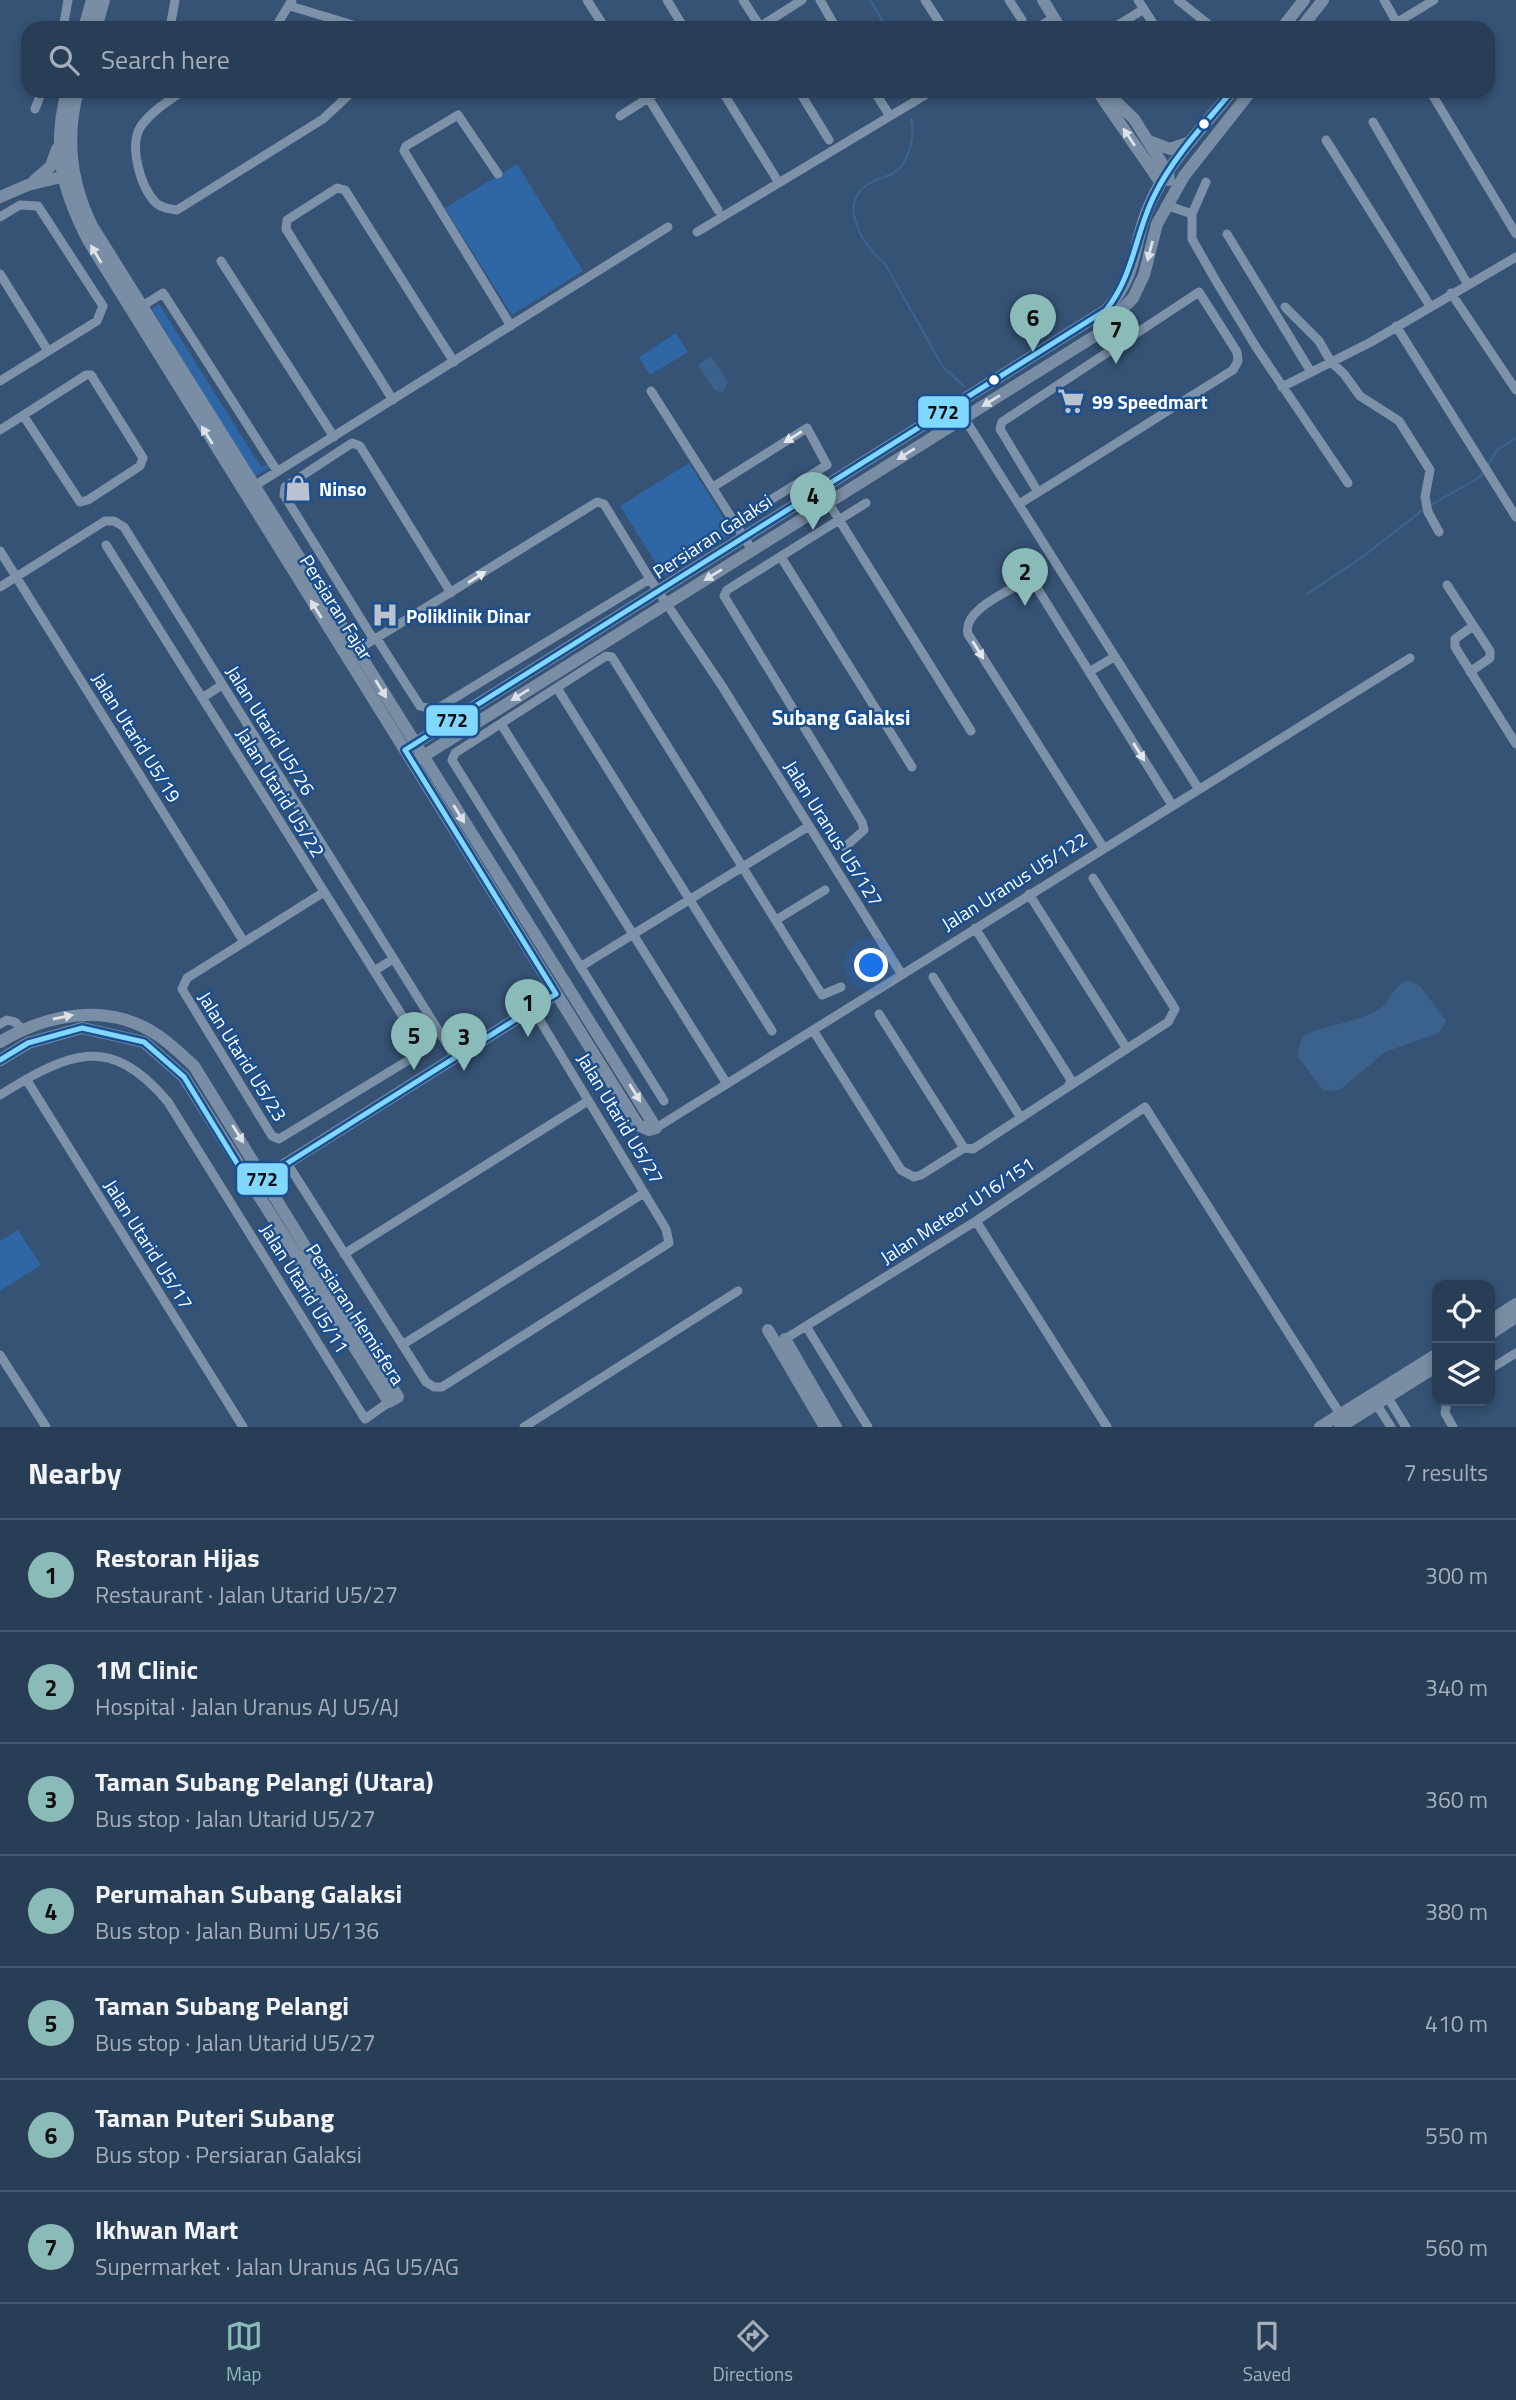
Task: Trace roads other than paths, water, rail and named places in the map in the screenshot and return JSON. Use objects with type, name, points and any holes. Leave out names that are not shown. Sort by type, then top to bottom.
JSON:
[{"type":"main road","points":[[86,21],[92,0]]},
{"type":"main road","points":[[98,21],[104,0]]},
{"type":"main road","points":[[1043,0],[1056,21]]},
{"type":"main road","points":[[1288,21],[1304,0]]},
{"type":"main road","points":[[1306,21],[1323,0]]},
{"type":"main road","name":"Persiaran Fajar","points":[[66,98],[59,131],[71,206],[410,747],[520,911],[656,1128],[649,1130],[638,1125],[556,994],[418,759]]},
{"type":"main road","points":[[77,98],[67,176],[136,310]]},
{"type":"main road","points":[[1103,98],[1166,179]]},
{"type":"main road","points":[[1112,98],[1134,119],[1166,179]]},
{"type":"main road","name":"Persiaran Galaksi","points":[[418,759],[662,599],[745,538],[1090,322],[1111,304],[1133,267],[1146,213],[1166,179],[1226,98]]},
{"type":"main road","name":"Persiaran Galaksi","points":[[410,747],[662,599],[752,550],[1098,334],[1133,298],[1144,275],[1157,223],[1166,205],[1245,98]]},
{"type":"main road","points":[[0,197],[43,176],[51,166],[59,131]]},
{"type":"main road","points":[[1147,139],[1170,149],[1193,140]]},
{"type":"main road","points":[[1157,223],[1156,208],[1166,179],[1196,154],[1203,152]]},
{"type":"main road","points":[[28,185],[67,176]]},
{"type":"main road","points":[[28,185],[49,186],[60,192],[71,206]]},
{"type":"main road","name":"Persiaran Fajar","points":[[248,490],[357,650],[410,747]]},
{"type":"main road","points":[[520,911],[556,978],[556,994]]},
{"type":"main road","points":[[251,1186],[556,994],[567,996],[613,1059]]},
{"type":"main road","name":"Persiaran Hemisfera","points":[[0,1042],[22,1029],[71,1015],[89,1014],[137,1024],[157,1035],[194,1066],[398,1393],[389,1402],[184,1077],[144,1042],[82,1028],[27,1043],[0,1060]]},
{"type":"main road","points":[[1495,1318],[1516,1304]]},
{"type":"main road","points":[[1495,1331],[1516,1317]]},
{"type":"main road","points":[[768,1330],[825,1427]]},
{"type":"main road","points":[[785,1339],[836,1427]]},
{"type":"main road","points":[[1379,1396],[1432,1358]]},
{"type":"main road","points":[[1320,1427],[1340,1420],[1432,1369]]},
{"type":"street","points":[[64,21],[68,0]]},
{"type":"street","points":[[171,21],[175,0]]},
{"type":"street","points":[[587,0],[600,21]]},
{"type":"street","points":[[667,0],[680,21]]},
{"type":"street","points":[[743,0],[756,21]]},
{"type":"street","points":[[770,21],[802,0]]},
{"type":"street","points":[[820,0],[832,21]]},
{"type":"street","points":[[925,0],[938,21]]},
{"type":"street","points":[[1010,0],[1022,20]]},
{"type":"street","points":[[1138,0],[1152,21]]},
{"type":"street","points":[[1178,0],[1204,21]]},
{"type":"street","points":[[1384,0],[1392,21]]},
{"type":"street","points":[[1400,21],[1434,0]]},
{"type":"street","points":[[279,21],[291,3],[343,21]]},
{"type":"street","points":[[1124,21],[1144,9]]},
{"type":"street","points":[[35,108],[39,98]]},
{"type":"street","points":[[173,98],[154,111],[140,128],[136,139],[139,167],[149,193],[156,203],[177,210],[323,119],[346,98]]},
{"type":"street","points":[[620,116],[641,98]]},
{"type":"street","points":[[648,98],[718,210]]},
{"type":"street","points":[[726,98],[779,183]]},
{"type":"street","points":[[804,98],[829,140]]},
{"type":"street","points":[[878,98],[890,116]]},
{"type":"street","points":[[697,232],[920,98]]},
{"type":"street","points":[[1434,98],[1516,234]]},
{"type":"street","points":[[498,174],[458,115],[406,146],[406,155],[511,326]]},
{"type":"street","points":[[1373,122],[1467,283]]},
{"type":"street","points":[[1326,140],[1430,306]]},
{"type":"street","points":[[1206,182],[1192,214],[1192,239],[1282,387],[1348,483]]},
{"type":"street","points":[[393,400],[286,229],[287,220],[337,188],[345,190],[454,362]]},
{"type":"street","points":[[0,217],[20,205],[32,204],[43,210],[100,298],[102,313],[97,321],[0,381]]},
{"type":"street","points":[[1166,205],[1192,214]]},
{"type":"street","points":[[248,490],[668,227]]},
{"type":"street","points":[[1227,234],[1311,372]]},
{"type":"street","points":[[1282,387],[1516,257]]},
{"type":"street","points":[[221,261],[334,438]]},
{"type":"street","points":[[0,274],[48,351]]},
{"type":"street","points":[[1019,504],[1234,370],[1238,361],[1228,338],[1199,292],[1006,417],[1000,429],[1038,492]]},
{"type":"street","points":[[136,310],[163,293],[277,471]]},
{"type":"street","points":[[1451,293],[1516,390]]},
{"type":"street","points":[[1285,307],[1319,341],[1331,362],[1344,374],[1360,396],[1399,421],[1430,470],[1427,507],[1439,532]]},
{"type":"street","points":[[1396,326],[1516,517]]},
{"type":"street","points":[[1228,338],[1245,328]]},
{"type":"street","points":[[0,430],[23,415],[86,375],[96,378],[143,458],[140,466],[80,502],[23,415]]},
{"type":"street","points":[[651,391],[752,550]]},
{"type":"street","points":[[956,405],[1198,788]]},
{"type":"street","points":[[713,487],[807,429],[827,465],[735,522]]},
{"type":"street","points":[[357,650],[376,639],[451,593],[360,446],[352,443],[285,487],[284,495],[376,639],[420,706],[435,710],[650,579]]},
{"type":"street","name":"Jalan Uranus U5/127","points":[[451,593],[597,502],[604,504],[662,599],[722,686],[902,975]]},
{"type":"street","points":[[828,502],[971,731]]},
{"type":"street","points":[[845,847],[861,835],[864,830],[862,822],[724,596],[726,590],[866,503]]},
{"type":"street","name":"Jalan Utarid U5/26","points":[[16,577],[105,521],[114,521],[124,527],[455,1057]]},
{"type":"street","name":"Jalan Utarid U5/22","points":[[106,545],[415,1036],[418,1049],[412,1058]]},
{"type":"street","name":"Jalan Utarid U5/19","points":[[0,551],[244,942]]},
{"type":"street","points":[[781,557],[912,767]]},
{"type":"street","points":[[0,587],[16,577]]},
{"type":"street","points":[[1103,847],[968,634],[967,628],[972,615],[996,599],[1026,581],[1034,583],[1172,804]]},
{"type":"street","points":[[1447,585],[1491,655],[1470,672]]},
{"type":"street","points":[[1473,626],[1459,635],[1454,643],[1516,744]]},
{"type":"street","points":[[664,1101],[452,760],[455,753],[609,656],[822,996],[841,987]]},
{"type":"street","points":[[1090,672],[1114,657]]},
{"type":"street","name":"Jalan Uranus U5/122","points":[[656,1128],[1410,657]]},
{"type":"street","points":[[202,698],[222,685]]},
{"type":"street","points":[[557,688],[772,1031]]},
{"type":"street","points":[[501,724],[727,1084]]},
{"type":"street","points":[[580,967],[809,826]]},
{"type":"street","points":[[813,1030],[901,1170],[914,1177],[964,1147],[973,1149],[1168,1022],[1175,1009],[1093,878]]},
{"type":"street","points":[[776,920],[825,890]]},
{"type":"street","name":"Jalan Utarid U5/23","points":[[324,892],[187,978],[182,989],[272,1136],[284,1138],[412,1058]]},
{"type":"street","points":[[1029,894],[1127,1049]]},
{"type":"street","points":[[975,928],[1070,1084]]},
{"type":"street","points":[[374,971],[393,959]]},
{"type":"street","points":[[933,976],[1021,1118]]},
{"type":"street","name":"Jalan Utarid U5/27","points":[[402,1345],[426,1382],[434,1387],[442,1387],[663,1248],[669,1238],[533,1009]]},
{"type":"street","points":[[879,1014],[964,1147]]},
{"type":"street","points":[[0,1024],[7,1020],[15,1022],[22,1029]]},
{"type":"street","name":"Jalan Utarid U5/11","points":[[0,1095],[54,1063],[91,1055],[122,1063],[159,1091],[366,1423],[389,1402]]},
{"type":"street","name":"Jalan Utarid U5/17","points":[[26,1079],[243,1427]]},
{"type":"street","points":[[344,1254],[588,1101]]},
{"type":"street","name":"Jalan Meteor U16/151","points":[[785,1339],[976,1221],[1145,1107],[1340,1420]]},
{"type":"street","points":[[287,1163],[402,1345],[644,1193]]},
{"type":"street","points":[[976,1221],[1107,1427]]},
{"type":"street","points":[[524,1427],[738,1291]]},
{"type":"street","points":[[806,1326],[868,1427]]},
{"type":"street","points":[[1495,1366],[1516,1353]]},
{"type":"street","points":[[0,1355],[46,1427]]},
{"type":"street","points":[[1379,1396],[1391,1427]]},
{"type":"street","points":[[1379,1396],[1406,1427]]},
{"type":"street","points":[[1446,1406],[1445,1413],[1453,1427]]},
{"type":"waterway","points":[[870,0],[883,21]]},
{"type":"waterway","points":[[911,119],[912,140],[908,155],[895,172],[870,183],[860,192],[855,202],[856,225],[869,247],[885,264],[943,367],[964,386]]},
{"type":"waterway","points":[[1488,465],[1497,450],[1516,438]]},
{"type":"waterway","points":[[1307,594],[1357,561],[1424,509],[1480,477],[1484,471]]},
{"type":"place","name":"Taman Puteri Subang","points":[[1033,352]]},
{"type":"place","name":"Ikhwan Mart","points":[[1116,364]]},
{"type":"place","name":"99 Speedmart","points":[[1071,401]]},
{"type":"place","name":"Ninso","points":[[298,488]]},
{"type":"place","name":"Perumahan Subang Galaksi","points":[[813,530]]},
{"type":"place","name":"1M Clinic","points":[[1025,606]]},
{"type":"place","name":"Poliklinik Dinar","points":[[385,615]]},
{"type":"place","name":"Restoran Hijas","points":[[528,1037]]},
{"type":"place","name":"Taman Subang Pelangi","points":[[414,1070]]},
{"type":"place","name":"Taman Subang Pelangi (Utara)","points":[[464,1071]]},
{"type":"district","name":"Subang Galaksi","points":[[841,717]]}]
